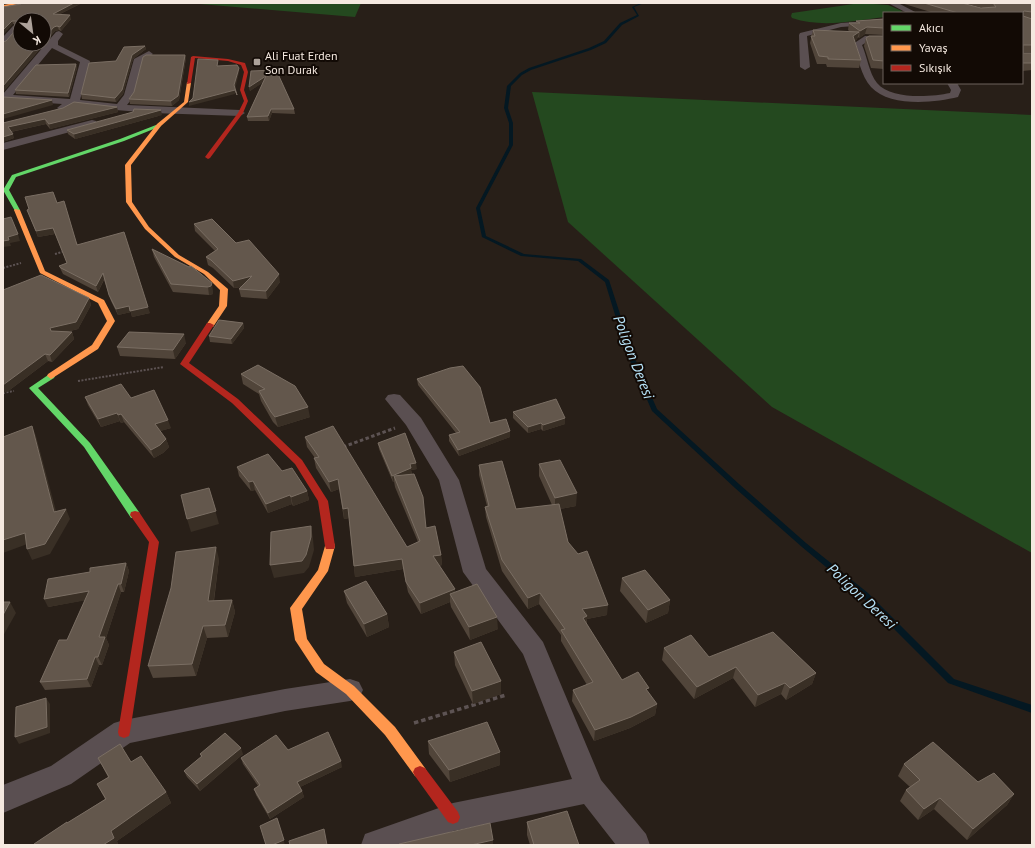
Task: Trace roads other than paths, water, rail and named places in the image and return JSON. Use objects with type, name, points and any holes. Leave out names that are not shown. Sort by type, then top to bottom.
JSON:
[{"type":"street","points":[[3,6],[22,3]]},
{"type":"street","points":[[892,3],[909,12]]},
{"type":"street","points":[[805,67],[803,35],[841,25],[883,22]]},
{"type":"street","points":[[3,42],[12,32]]},
{"type":"street","points":[[4,99],[57,38],[54,46],[84,61],[85,65],[74,102]]},
{"type":"street","points":[[883,39],[864,39],[857,44],[874,84],[883,91],[909,98],[944,98],[954,95],[956,90],[953,84]]},
{"type":"street","points":[[118,112],[129,96],[139,58],[149,54]]},
{"type":"street","points":[[208,156],[240,114],[246,101],[242,90],[246,72],[243,64],[228,60],[193,57],[186,102],[159,125],[128,164],[129,202],[146,228],[177,256],[206,273],[224,289],[223,306],[184,364],[235,401],[299,462],[323,501],[330,544],[323,571],[296,608],[301,640],[320,668],[350,690],[390,731],[453,817]]},
{"type":"street","points":[[4,99],[19,98],[74,102],[118,112],[145,110],[240,114]]},
{"type":"street","points":[[53,111],[74,102]]},
{"type":"street","points":[[3,147],[100,121]]},
{"type":"street","points":[[124,732],[154,542],[87,445],[34,388],[95,347],[111,321],[101,302],[42,272],[22,220],[6,190],[14,176],[122,140],[159,125]]},
{"type":"street","points":[[394,399],[414,422],[449,480],[475,572],[534,649],[590,789],[634,845]]},
{"type":"street","points":[[3,799],[62,775],[124,732],[285,700],[350,690]]},
{"type":"street","points":[[376,845],[453,817],[590,789]]},
{"type":"waterway","name":"Poligon Deresi","points":[[643,3],[633,7],[638,15],[621,24],[605,42],[590,49],[530,69],[521,74],[509,86],[506,108],[511,123],[511,145],[478,208],[484,237],[523,255],[579,260],[607,281],[630,354],[654,410],[804,545],[865,595],[951,681],[1032,709]]},
{"type":"place","name":"Ali Fuat Erden Son Durak","points":[[257,62]]}]
